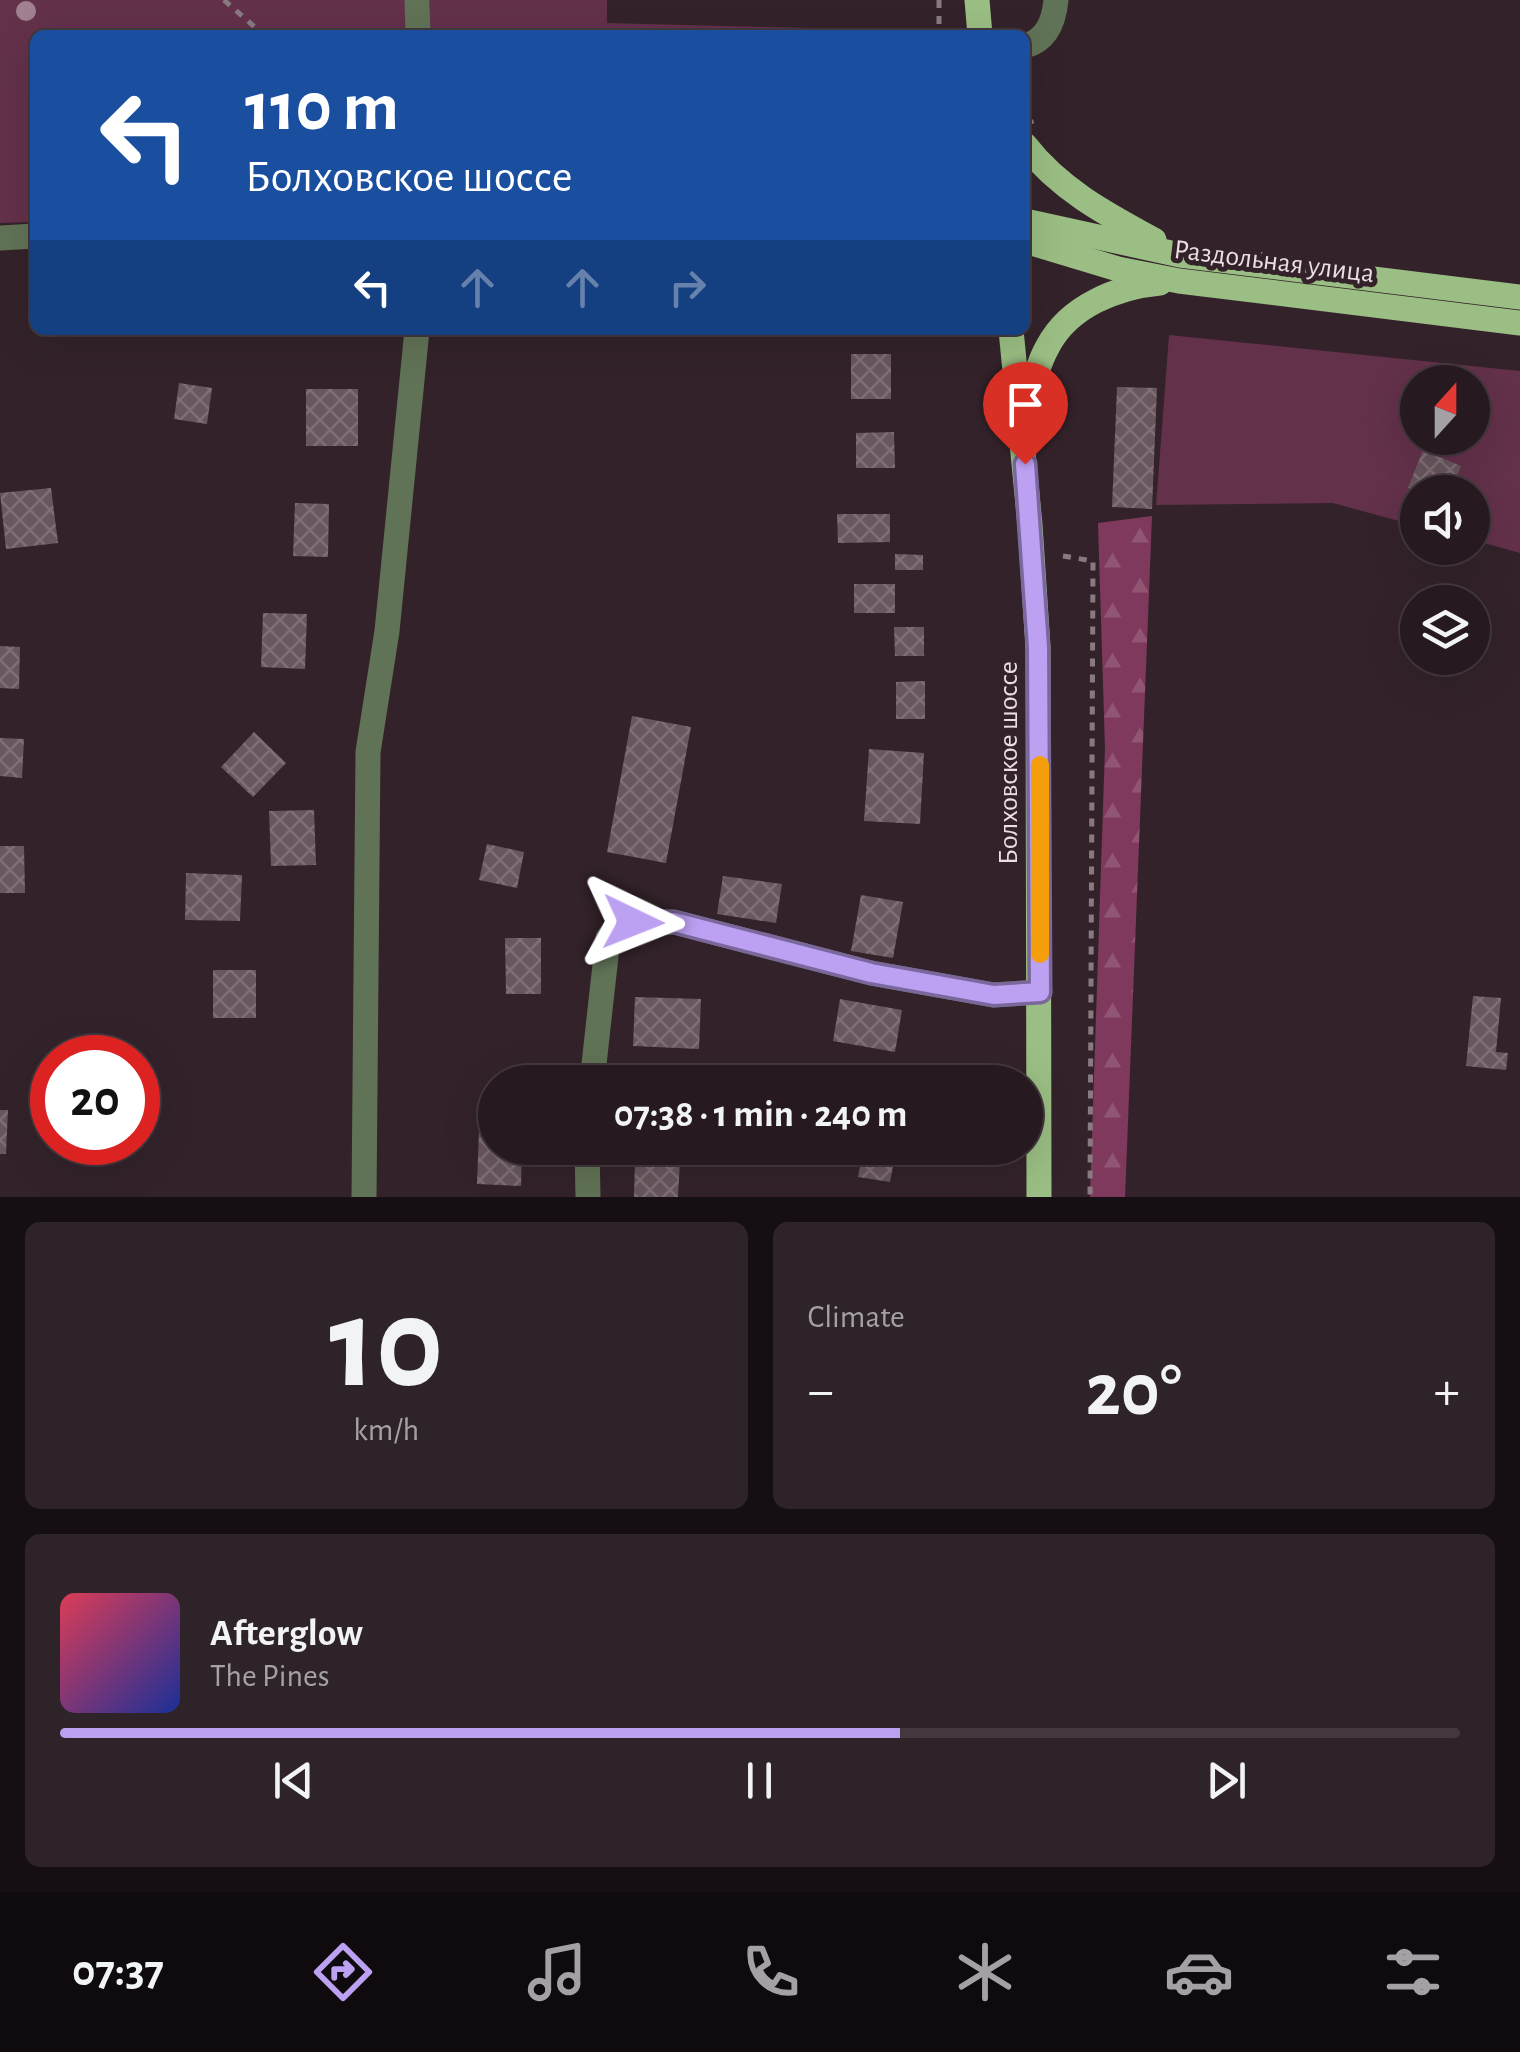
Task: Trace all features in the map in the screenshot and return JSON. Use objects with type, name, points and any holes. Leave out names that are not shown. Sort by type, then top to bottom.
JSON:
[{"type":"main road","points":[[977,0],[980,30]]},
{"type":"main road","points":[[1030,152],[1087,203],[1180,255]]},
{"type":"main road","name":"Раздольная улица","points":[[1030,222],[1180,255],[1520,298]]},
{"type":"main road","name":"Раздольная улица","points":[[1030,243],[1118,269],[1179,281],[1520,323]]},
{"type":"main road","points":[[1022,433],[1048,344],[1064,324],[1086,306],[1113,293],[1143,284],[1179,281]]},
{"type":"main road","name":"Болховское шоссе","points":[[1012,335],[1038,647],[1039,1197]]},
{"type":"street","points":[[417,0],[418,30]]},
{"type":"street","points":[[1030,45],[1050,29],[1056,0]]},
{"type":"street","points":[[0,238],[30,236]]},
{"type":"street","points":[[364,1197],[368,752],[387,631],[417,335]]},
{"type":"street","points":[[594,1065],[608,938],[618,928],[633,922],[674,922],[871,973],[994,995],[1040,992]]},
{"type":"street","points":[[588,1165],[588,1197]]},
{"type":"path","points":[[224,0],[258,30]]},
{"type":"path","points":[[939,0],[939,30]]},
{"type":"path","points":[[1063,556],[1093,562],[1090,1197]]},
{"type":"shaded area","points":[[0,0],[405,0],[406,30],[30,30],[30,222],[0,223]]},
{"type":"shaded area","points":[[430,0],[607,0],[607,23],[890,30],[430,30]]},
{"type":"shaded area","points":[[1169,335],[1462,365],[1400,365],[1400,455],[1490,455],[1490,368],[1520,371],[1520,553],[1490,545],[1490,475],[1400,475],[1400,521],[1333,503],[1156,505]]},
{"type":"green space","points":[[1152,516],[1125,1197],[1090,1197],[1105,748],[1098,523]]},
{"type":"building","points":[[851,354],[891,354],[891,399],[851,399]]},
{"type":"building","points":[[179,383],[212,388],[207,424],[174,419]]},
{"type":"building","points":[[1117,387],[1157,388],[1152,509],[1112,507]]},
{"type":"building","points":[[306,389],[358,389],[358,446],[306,446]]},
{"type":"building","points":[[894,432],[895,468],[856,468],[856,433]]},
{"type":"building","points":[[1421,455],[1435,455],[1461,466],[1458,475],[1413,475]]},
{"type":"building","points":[[51,488],[58,543],[6,549],[0,493]]},
{"type":"building","points":[[295,503],[329,504],[328,557],[293,556]]},
{"type":"building","points":[[837,514],[890,514],[890,542],[838,543]]},
{"type":"building","points":[[895,554],[923,555],[923,570],[895,570]]},
{"type":"building","points":[[854,584],[895,584],[895,613],[854,613]]},
{"type":"building","points":[[263,613],[307,614],[305,669],[261,667]]},
{"type":"building","points":[[894,627],[924,627],[924,656],[895,656]]},
{"type":"building","points":[[0,646],[20,647],[19,689],[0,688]]},
{"type":"building","points":[[925,681],[925,719],[896,719],[896,682]]},
{"type":"building","points":[[632,716],[691,727],[666,863],[607,852]]},
{"type":"building","points":[[254,732],[286,763],[253,797],[221,767]]},
{"type":"building","points":[[0,738],[24,739],[22,778],[0,776]]},
{"type":"building","points":[[869,749],[924,753],[920,824],[864,821]]},
{"type":"building","points":[[314,810],[316,865],[271,866],[269,811]]},
{"type":"building","points":[[487,844],[524,852],[517,888],[479,880]]},
{"type":"building","points":[[0,846],[24,846],[25,893],[0,893]]},
{"type":"building","points":[[186,873],[242,875],[240,921],[185,920]]},
{"type":"building","points":[[723,876],[782,884],[776,923],[717,914]]},
{"type":"building","points":[[861,895],[903,902],[893,958],[851,951]]},
{"type":"building","points":[[505,938],[541,938],[541,994],[506,994]]},
{"type":"building","points":[[213,970],[256,970],[256,1018],[213,1018]]},
{"type":"building","points":[[1473,996],[1501,998],[1496,1052],[1508,1053],[1506,1070],[1466,1066]]},
{"type":"building","points":[[635,997],[701,999],[699,1049],[633,1046]]},
{"type":"building","points":[[840,999],[902,1010],[895,1052],[833,1041]]},
{"type":"building","points":[[0,1110],[8,1110],[6,1154],[0,1154]]},
{"type":"building","points":[[478,1157],[478,1165],[522,1165],[521,1186],[477,1184]]},
{"type":"building","points":[[635,1165],[680,1165],[678,1197],[634,1197]]},
{"type":"building","points":[[860,1165],[893,1165],[890,1182],[858,1177]]},
{"type":"slow traffic","points":[[1040,765],[1040,954]]},
{"type":"route","points":[[633,922],[674,922],[871,973],[994,995],[1040,992],[1038,647],[1025,464]]}]
